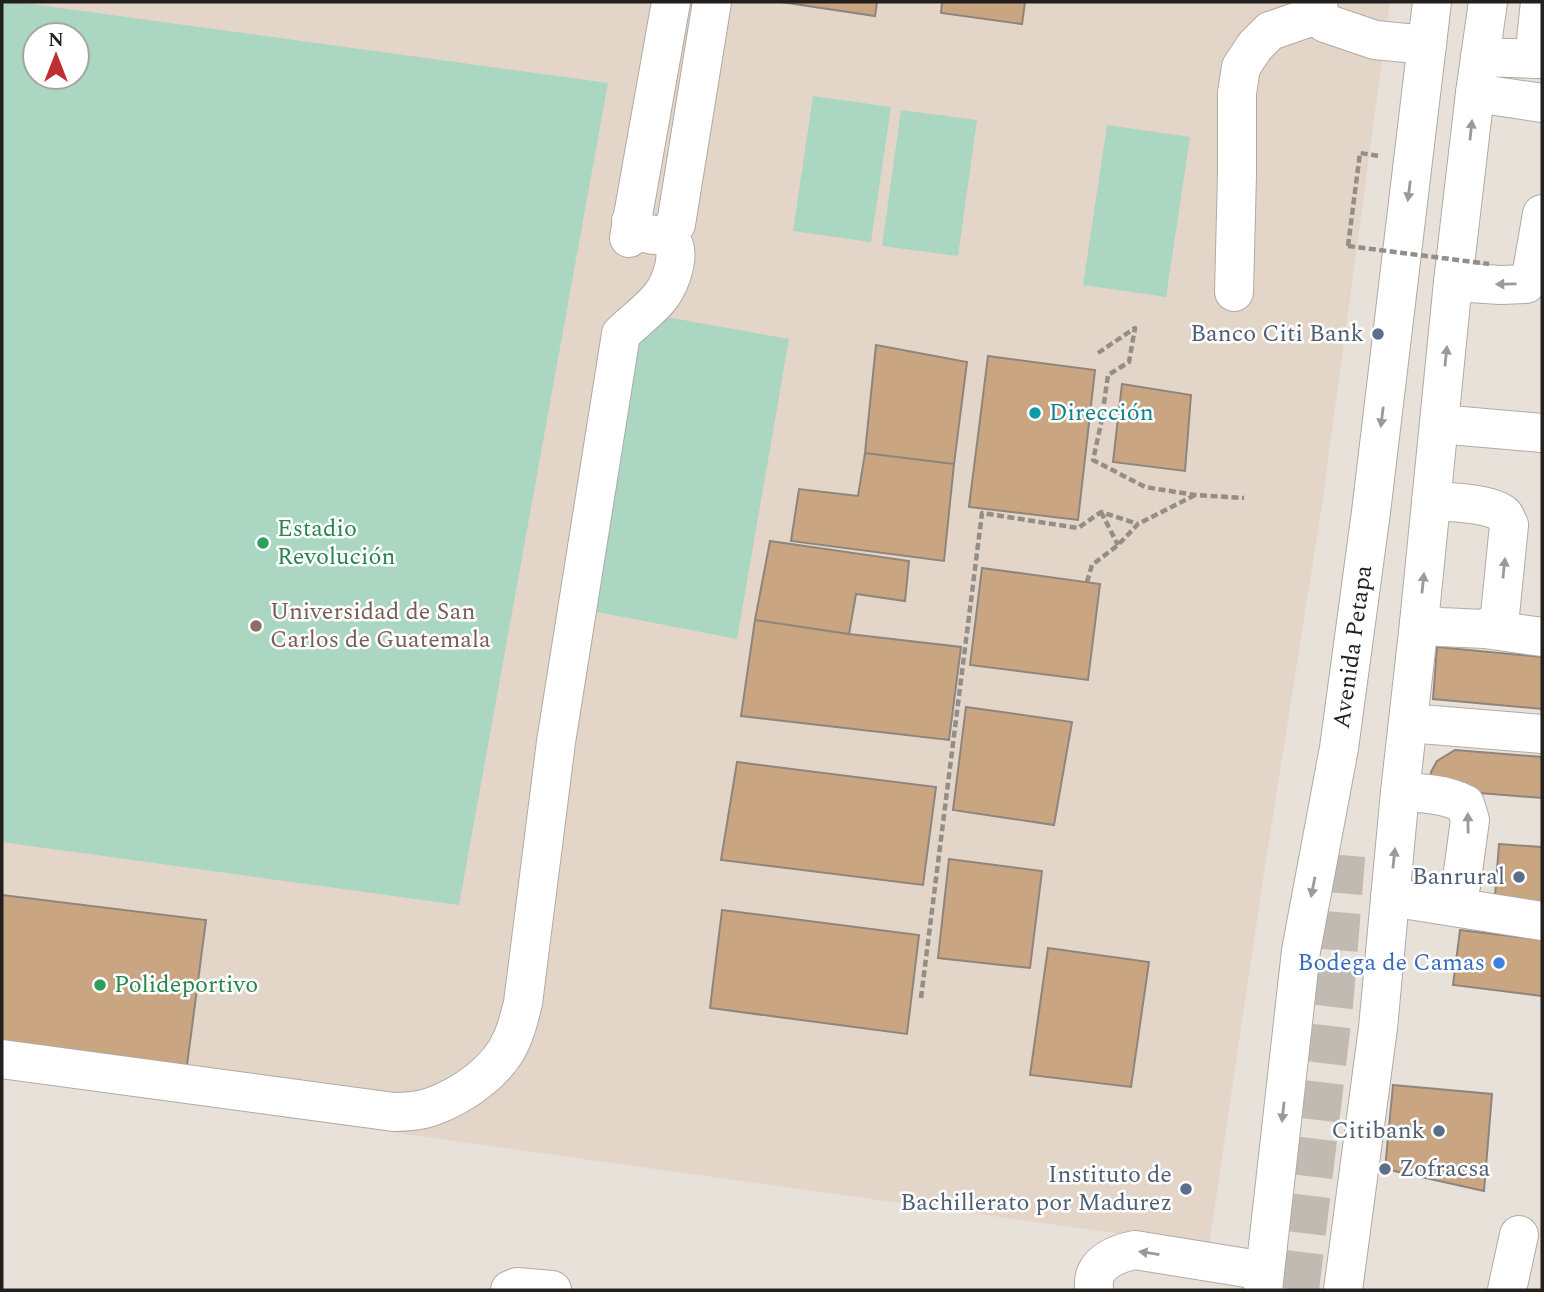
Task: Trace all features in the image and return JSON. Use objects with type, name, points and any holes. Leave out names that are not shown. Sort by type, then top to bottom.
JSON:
[{"type":"main road","points":[[640,231],[671,2]]},
{"type":"main road","points":[[640,231],[672,230],[676,224],[712,2]]},
{"type":"main road","name":"Avenida Petapa","points":[[1264,1280],[1301,951],[1339,748],[1371,512],[1432,2]]},
{"type":"main road","points":[[1343,1290],[1378,1028],[1454,282],[1488,2]]},
{"type":"main road","points":[[1478,75],[1538,59],[1540,2]]},
{"type":"main road","points":[[1234,292],[1237,93],[1241,67],[1255,46],[1270,31],[1318,8],[1325,23],[1375,40],[1427,45]]},
{"type":"main road","points":[[1478,75],[1542,103]]},
{"type":"main road","points":[[1454,282],[1526,284],[1531,277],[1542,214]]},
{"type":"main road","points":[[2,1059],[394,1112],[432,1107],[473,1086],[493,1068],[512,1041],[523,1003],[556,742],[621,334],[662,295],[676,260],[674,246],[669,239],[640,231]]},
{"type":"main road","points":[[1439,424],[1542,433]]},
{"type":"main road","points":[[1431,501],[1493,508],[1504,515],[1509,525],[1500,615],[1496,622],[1485,629]]},
{"type":"main road","points":[[1419,622],[1440,627],[1485,629],[1542,637]]},
{"type":"main road","points":[[1408,723],[1542,733]]},
{"type":"main road","points":[[1339,748],[1346,846]]},
{"type":"main road","points":[[1400,792],[1452,798],[1465,804],[1470,820],[1461,886],[1454,898],[1440,905]]},
{"type":"main road","points":[[1390,897],[1542,921]]},
{"type":"main road","points":[[1321,1290],[1332,1184],[1378,1028]]},
{"type":"main road","points":[[1507,1290],[1519,1236]]},
{"type":"main road","points":[[1094,1290],[1095,1274],[1103,1264],[1119,1253],[1135,1250],[1207,1277],[1264,1280]]},
{"type":"main road","points":[[510,1290],[517,1287],[552,1290]]},
{"type":"path","points":[[1360,153],[1348,246],[1489,264]]},
{"type":"path","points":[[1098,354],[1135,328],[1129,362],[1108,375],[1093,460],[1145,487],[1244,499]]},
{"type":"path","points":[[1087,582],[1092,565],[1118,545],[1138,524],[1195,495]]},
{"type":"path","points":[[1101,512],[1138,524]]},
{"type":"path","points":[[1101,512],[1118,545]]},
{"type":"path","points":[[920,998],[982,513],[1078,528],[1101,512]]},
{"type":"shaded area","points":[[2,2],[1390,2],[1322,505],[1209,1246],[2,1078]]},
{"type":"green space","name":"Estadio Revolución","points":[[2,2],[608,83],[459,905],[2,842]]},
{"type":"green space","points":[[813,96],[891,107],[871,242],[793,231]]},
{"type":"green space","points":[[901,110],[977,120],[958,256],[882,246]]},
{"type":"green space","points":[[1107,125],[1190,137],[1166,297],[1083,285]]},
{"type":"green space","points":[[633,311],[789,339],[737,639],[582,609]]},
{"type":"building","points":[[781,2],[877,2],[875,16]]},
{"type":"building","points":[[942,2],[1025,2],[1022,24],[941,13]]},
{"type":"building","points":[[876,345],[967,362],[954,464],[865,453]]},
{"type":"building","name":"Dirección","points":[[988,356],[1095,370],[1078,520],[969,507]]},
{"type":"building","points":[[1122,384],[1191,395],[1185,471],[1113,462]]},
{"type":"building","points":[[865,453],[954,464],[944,561],[791,541],[799,489],[858,496]]},
{"type":"building","points":[[770,541],[909,561],[905,601],[856,594],[849,634],[755,620]]},
{"type":"building","points":[[982,568],[1100,584],[1088,680],[970,665]]},
{"type":"building","points":[[755,620],[961,647],[949,740],[741,716]]},
{"type":"building","points":[[1437,647],[1542,657],[1542,709],[1433,699]]},
{"type":"building","points":[[966,707],[1072,722],[1054,825],[953,810]]},
{"type":"building","points":[[1455,750],[1542,757],[1542,798],[1430,789],[1431,772],[1437,761]]},
{"type":"building","points":[[737,762],[936,787],[923,885],[721,860]]},
{"type":"building","name":"Banrural","points":[[1499,844],[1542,847],[1542,911],[1494,908]]},
{"type":"building","points":[[949,859],[1042,871],[1030,968],[938,958]]},
{"type":"building","name":"Polideportivo","points":[[2,895],[206,920],[186,1073],[2,1050]]},
{"type":"building","points":[[722,910],[919,935],[907,1034],[710,1008]]},
{"type":"building","name":"Bodega de Camas","points":[[1460,930],[1542,940],[1542,996],[1453,985]]},
{"type":"building","points":[[1048,948],[1149,962],[1131,1087],[1030,1075]]},
{"type":"building","name":"Citibank","points":[[1393,1085],[1492,1094],[1484,1191],[1385,1169]]},
{"type":"tunnel","points":[[1300,1290],[1334,1006],[1347,846]]},
{"type":"place","name":"Banco Citi Bank","points":[[1378,334]]},
{"type":"place","name":"Dirección","points":[[1035,413]]},
{"type":"place","name":"Estadio Revolución","points":[[263,543]]},
{"type":"place","name":"Universidad de San Carlos de Guatemala","points":[[256,626]]},
{"type":"place","name":"Banrural","points":[[1519,877]]},
{"type":"place","name":"Bodega de Camas","points":[[1499,963]]},
{"type":"place","name":"Polideportivo","points":[[100,985]]},
{"type":"place","name":"Citibank","points":[[1439,1131]]},
{"type":"place","name":"Zofracsa","points":[[1385,1169]]},
{"type":"place","name":"Instituto de Bachillerato por Madurez","points":[[1186,1189]]}]
